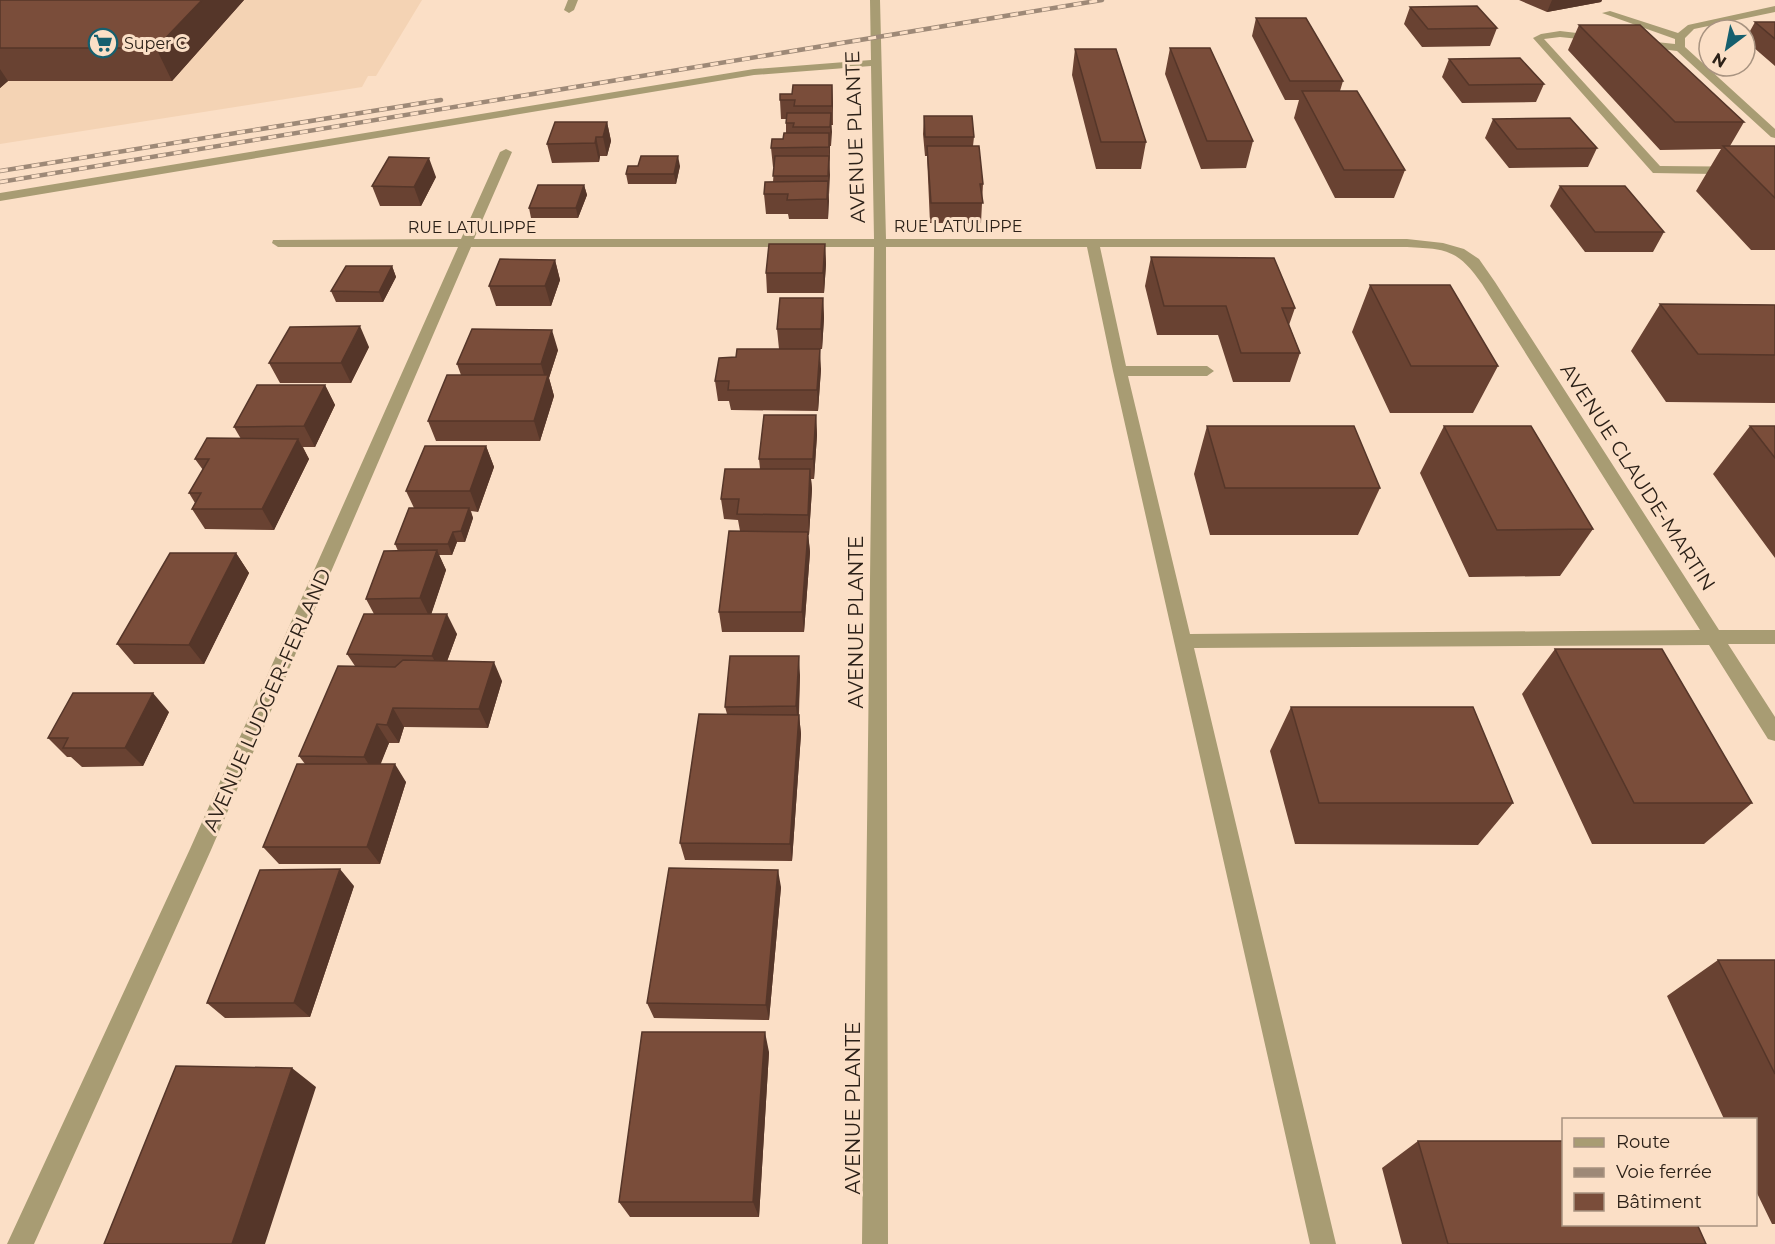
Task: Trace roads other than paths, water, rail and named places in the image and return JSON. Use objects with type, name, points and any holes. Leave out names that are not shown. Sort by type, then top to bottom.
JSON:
[{"type":"street","name":"AVENUE PLANTE","points":[[875,0],[880,243],[875,1244]]},
{"type":"street","points":[[1775,9],[1691,27],[1682,38],[1618,40],[1566,34],[1545,35],[1538,38],[1657,170],[1775,171]]},
{"type":"street","points":[[1607,13],[1682,38],[1775,135]]},
{"type":"street","points":[[0,197],[754,72],[876,63]]},
{"type":"street","name":"AVENUE LUDGER-FERLAND","points":[[20,1244],[200,850],[506,152]]},
{"type":"street","name":"RUE LATULIPPE","points":[[278,243],[1407,243],[1433,244],[1458,251]]},
{"type":"street","points":[[1093,243],[1120,372],[1323,1244]]},
{"type":"street","name":"AVENUE CLAUDE-MARTIN","points":[[1458,251],[1474,262],[1479,269],[1775,733]]},
{"type":"street","points":[[1120,372],[1207,371]]},
{"type":"street","points":[[1183,641],[1775,637]]},
{"type":"railway","points":[[0,182],[1102,0]]},
{"type":"railway","points":[[0,171],[441,100]]},
{"type":"place","name":"Super C","points":[[103,43]]}]
